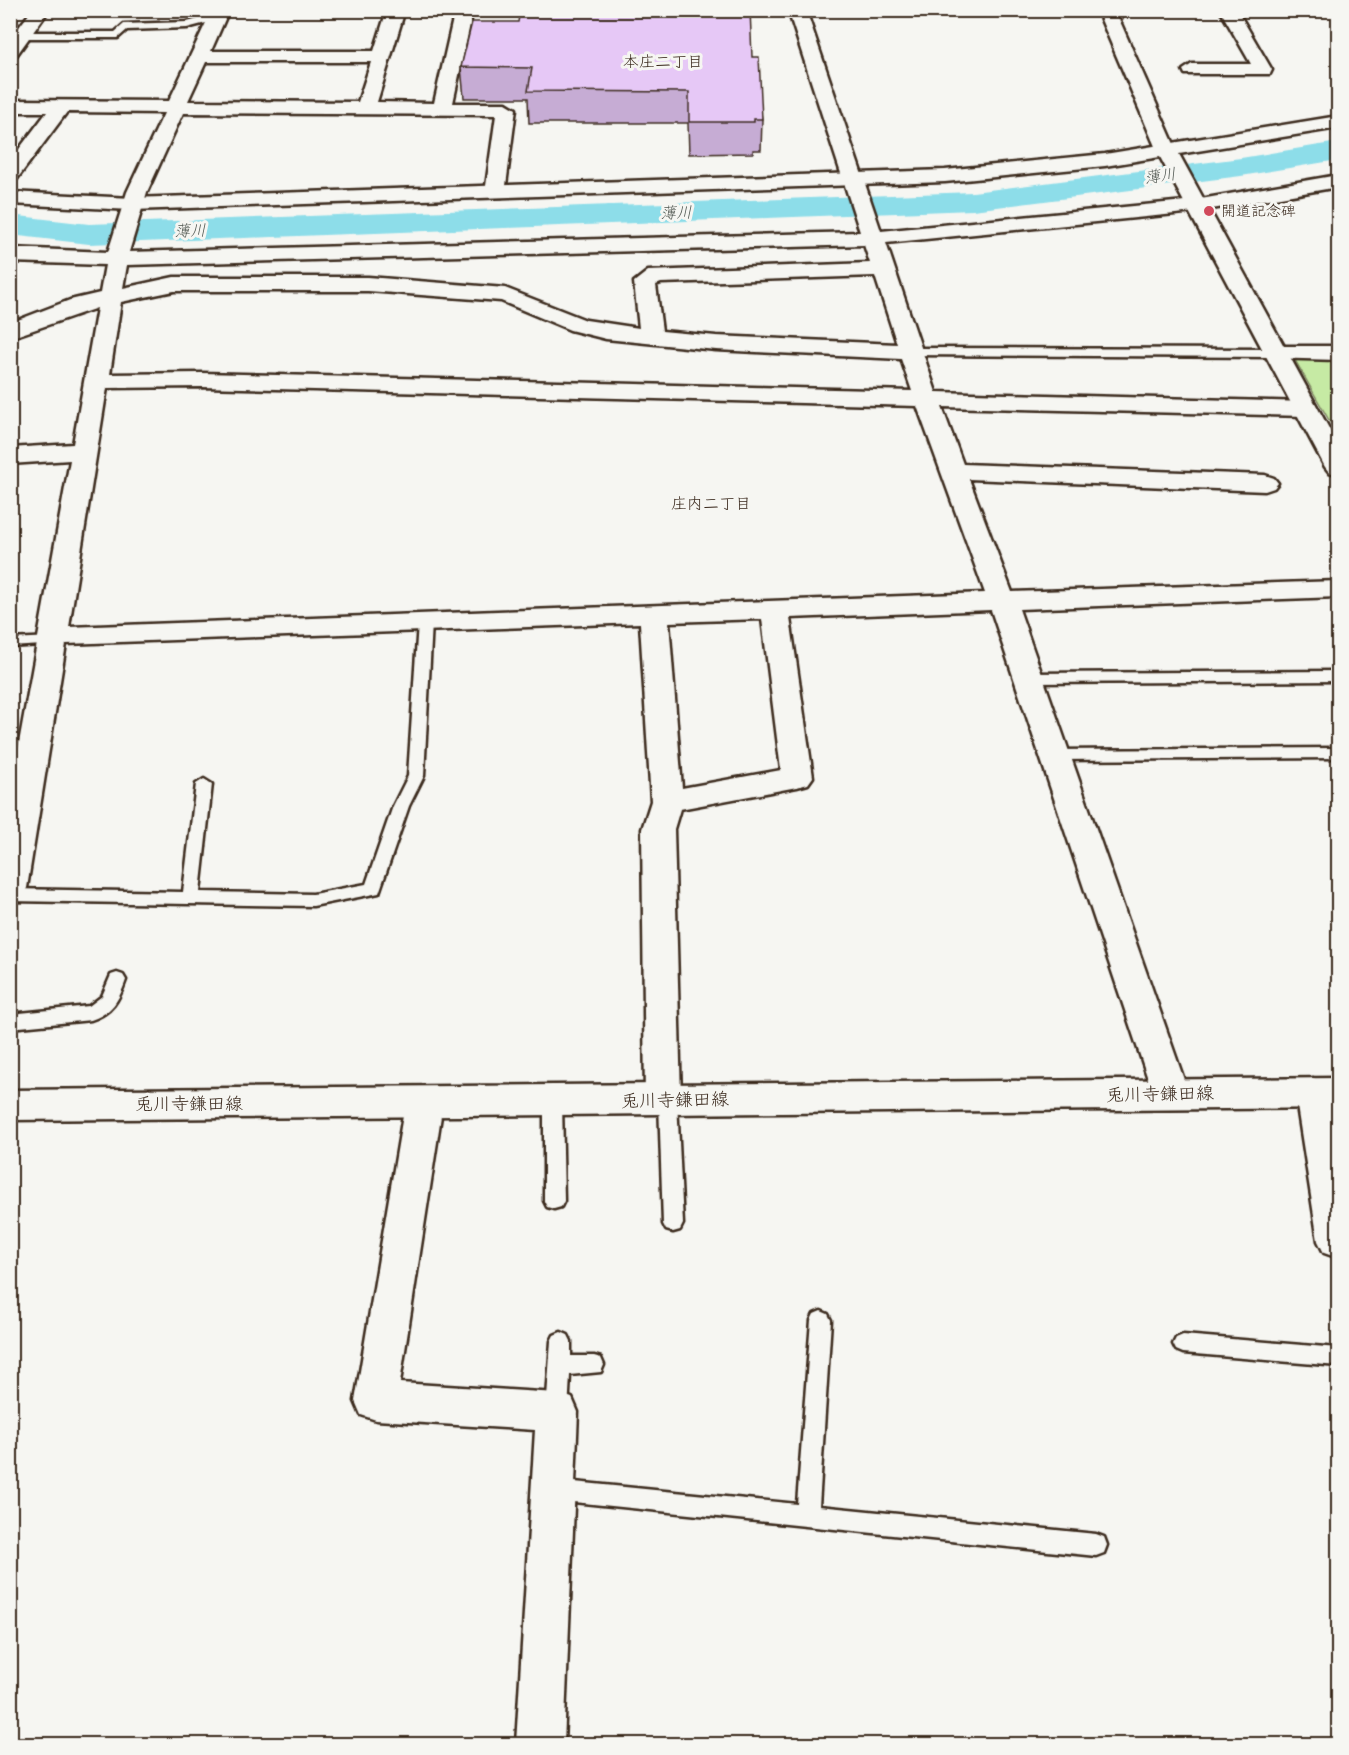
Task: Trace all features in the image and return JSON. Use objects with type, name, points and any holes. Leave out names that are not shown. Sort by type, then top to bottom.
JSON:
[{"type":"street","points":[[10,52],[41,10]]},
{"type":"street","points":[[366,108],[396,10]]},
{"type":"street","points":[[442,108],[464,10]]},
{"type":"street","points":[[797,10],[927,398],[1002,602],[1171,1094]]},
{"type":"street","points":[[1106,10],[1168,154],[1306,409],[1332,442],[1338,467]]},
{"type":"street","points":[[1192,70],[1263,70],[1228,10]]},
{"type":"street","points":[[10,888],[20,788],[55,638],[117,256],[131,207],[174,108],[201,56],[219,14]]},
{"type":"street","points":[[201,56],[382,57]]},
{"type":"street","points":[[10,106],[506,109],[495,193]]},
{"type":"street","points":[[10,175],[61,107]]},
{"type":"street","points":[[10,198],[131,207],[856,182],[1031,170],[1168,154],[1338,122]]},
{"type":"street","points":[[10,255],[117,256],[873,235],[1194,203],[1338,181]]},
{"type":"street","points":[[651,336],[645,282],[656,276],[884,269]]},
{"type":"street","points":[[10,331],[109,297],[174,284],[368,284],[505,295],[578,325],[606,332],[716,343],[912,352]]},
{"type":"street","points":[[1276,353],[1338,353]]},
{"type":"street","points":[[96,381],[214,380],[1306,409]]},
{"type":"street","points":[[10,456],[84,451]]},
{"type":"street","points":[[954,471],[1265,483]]},
{"type":"street","points":[[55,638],[775,608],[1338,589]]},
{"type":"street","points":[[668,801],[797,777],[775,608]]},
{"type":"street","points":[[654,613],[668,801],[658,829],[666,1100]]},
{"type":"street","points":[[1326,1093],[1338,1241]]},
{"type":"street","name":"兎川寺鎌田線","points":[[10,1105],[553,1102],[1326,1093]]},
{"type":"street","points":[[423,1103],[376,1401],[556,1412],[540,1744]]},
{"type":"lane","points":[[23,35],[118,35],[124,27],[187,25],[219,14]]},
{"type":"lane","points":[[912,352],[1276,353]]},
{"type":"lane","points":[[10,896],[313,900],[373,889],[401,806],[416,776],[425,622]]},
{"type":"lane","points":[[10,643],[55,638]]},
{"type":"lane","points":[[1028,678],[1338,676]]},
{"type":"lane","points":[[1054,755],[1338,753]]},
{"type":"lane","points":[[190,899],[204,784]]},
{"type":"lane","points":[[10,1021],[91,1013],[104,1009],[111,999],[117,980]]},
{"type":"lane","points":[[666,1100],[673,1224]]},
{"type":"lane","points":[[553,1102],[554,1201]]},
{"type":"lane","points":[[807,1516],[821,1320]]},
{"type":"lane","points":[[556,1412],[561,1341]]},
{"type":"lane","points":[[1183,1344],[1338,1357]]},
{"type":"lane","points":[[559,1366],[594,1365]]},
{"type":"lane","points":[[553,1490],[1096,1545]]},
{"type":"green space","points":[[1299,357],[1338,357],[1338,436],[1295,360]]},
{"type":"building","points":[[520,10],[750,10],[752,57],[759,57],[762,119],[754,119],[754,122],[689,122],[689,92],[528,91],[532,68],[461,67],[472,22],[518,22]]},
{"type":"waterway","name":"薄川","points":[[10,225],[89,234],[973,201],[1241,167],[1338,151]]},
{"type":"place","name":"開道記念碑","points":[[1209,211]]},
{"type":"district","name":"本庄二丁目","points":[[663,61]]},
{"type":"district","name":"庄内二丁目","points":[[711,503]]}]
